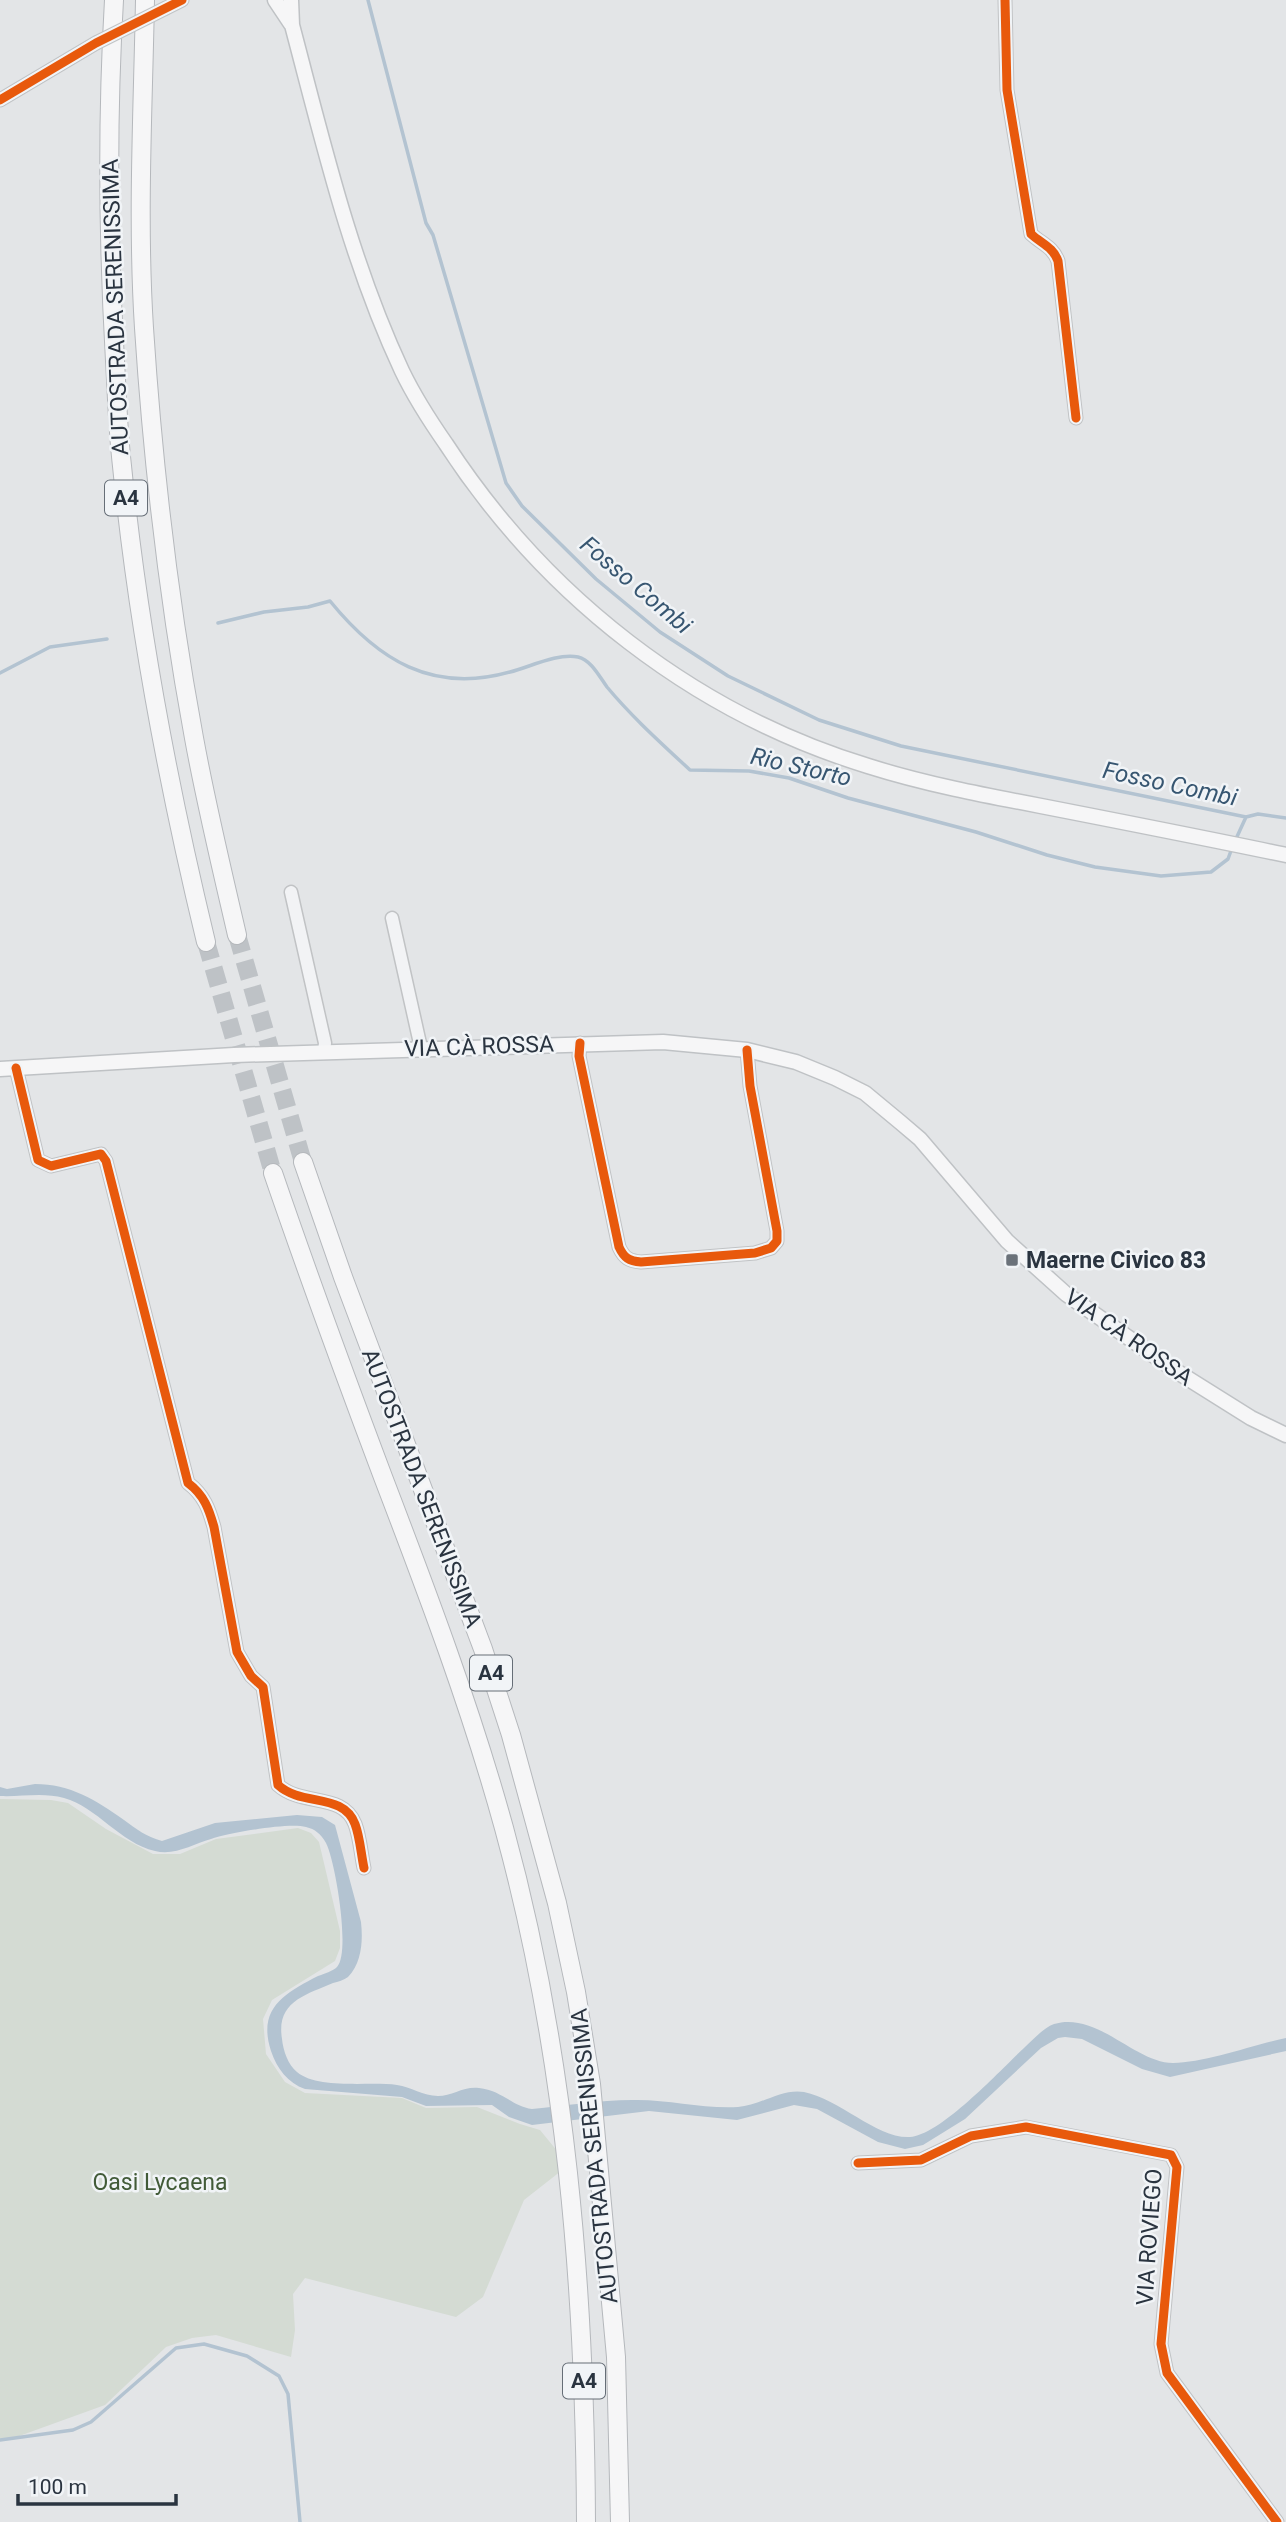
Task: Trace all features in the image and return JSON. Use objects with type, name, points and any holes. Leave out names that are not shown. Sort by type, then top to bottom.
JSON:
[{"type":"highway","name":"AUTOSTRADA SERENISSIMA","points":[[114,0],[108,162],[113,329],[121,466],[161,742],[206,942]]},
{"type":"highway","name":"AUTOSTRADA SERENISSIMA","points":[[145,0],[142,245],[144,326],[154,443],[166,556],[186,692],[209,814],[237,935]]},
{"type":"highway","name":"AUTOSTRADA SERENISSIMA","points":[[303,1162],[343,1277],[478,1638],[511,1735],[557,1903],[576,1992],[590,2084],[616,2357],[620,2522]]},
{"type":"highway","name":"AUTOSTRADA SERENISSIMA","points":[[273,1173],[311,1283],[453,1664],[505,1829],[525,1912],[559,2090],[575,2239],[584,2369],[586,2522]]},
{"type":"main road","points":[[275,0],[292,25]]},
{"type":"main road","points":[[291,0],[292,25],[347,233],[369,295],[404,374],[429,419],[502,522],[544,568],[596,617],[668,672],[713,699],[760,724],[824,752],[916,780],[1282,854]]},
{"type":"main road","name":"VIA CÀ ROSSA","points":[[0,1069],[170,1058],[663,1042],[747,1050],[796,1062],[865,1093],[920,1139],[1007,1241],[1066,1294],[1176,1371],[1251,1418],[1286,1435]]},
{"type":"street","points":[[0,100],[96,43],[182,0]]},
{"type":"street","points":[[1005,0],[1007,90],[1020,178],[1031,234],[1055,253],[1058,261],[1076,418]]},
{"type":"street","points":[[291,892],[325,1043],[324,1052]]},
{"type":"street","points":[[392,918],[421,1048]]},
{"type":"street","points":[[580,1043],[579,1056],[620,1247],[623,1256],[632,1262],[755,1253],[771,1248],[777,1241],[747,1068],[747,1050]]},
{"type":"street","points":[[16,1068],[37,1160],[51,1166],[101,1154],[106,1161],[188,1483],[197,1490],[209,1507],[237,1652],[251,1676],[263,1687],[278,1785],[287,1793],[300,1798],[336,1803],[347,1812],[355,1822],[363,1868]]},
{"type":"street","name":"VIA ROVIEGO","points":[[858,2164],[921,2160],[971,2136],[1026,2127],[1171,2155],[1177,2167],[1161,2344],[1167,2373],[1277,2522]]},
{"type":"green space","name":"Oasi Lycaena","points":[[0,1799],[68,1803],[106,1829],[153,1854],[180,1854],[216,1839],[298,1828],[311,1833],[319,1842],[340,1931],[340,1948],[335,1961],[272,2000],[263,2019],[266,2054],[285,2082],[305,2093],[402,2098],[426,2108],[477,2107],[540,2130],[558,2152],[561,2171],[524,2200],[483,2297],[456,2317],[305,2278],[293,2294],[295,2330],[291,2357],[216,2335],[192,2338],[166,2347],[105,2405],[11,2439],[0,2440]]},
{"type":"water","points":[[35,1784],[71,1790],[162,1841],[215,1823],[297,1815],[322,1817],[335,1825],[361,1922],[359,1958],[346,1978],[303,1996],[288,2008],[281,2026],[286,2057],[291,2065],[306,2078],[318,2081],[397,2085],[438,2096],[468,2088],[487,2089],[532,2109],[632,2100],[738,2107],[796,2091],[818,2096],[885,2132],[910,2137],[938,2125],[954,2113],[1039,2034],[1054,2024],[1070,2022],[1085,2025],[1144,2055],[1173,2063],[1214,2057],[1286,2038],[1286,2051],[1170,2077],[1142,2069],[1082,2039],[1058,2038],[1041,2048],[965,2119],[923,2145],[905,2149],[878,2142],[817,2109],[794,2105],[737,2120],[649,2111],[532,2125],[509,2117],[492,2105],[426,2106],[402,2097],[305,2089],[288,2079],[276,2064],[268,2036],[268,2024],[271,2013],[285,1996],[337,1967],[341,1958],[342,1926],[337,1886],[330,1853],[320,1835],[306,1827],[273,1827],[220,1837],[177,1851],[155,1851],[131,1841],[87,1809],[64,1798],[40,1795],[0,1796],[0,1787],[7,1789]]},
{"type":"waterway","name":"Fosso Combi","points":[[368,0],[426,223],[433,235],[506,483],[522,506],[596,579],[660,632],[728,676],[819,720],[901,746],[1246,817]]},
{"type":"waterway","name":"Rio Storto","points":[[218,623],[330,601],[348,622],[387,655],[431,675],[482,678],[553,659],[578,657],[591,665],[626,709],[690,770],[749,771],[789,778],[848,798],[1095,867],[1161,876],[1211,872],[1228,859],[1232,848]]},
{"type":"waterway","name":"Rio Storto","points":[[0,673],[50,647],[107,639]]},
{"type":"waterway","name":"Rio Storto","points":[[1235,841],[1246,817],[1258,814],[1286,818]]},
{"type":"waterway","points":[[0,2440],[73,2430],[91,2422],[176,2348],[204,2344],[247,2356],[279,2376],[288,2394],[300,2522]]},
{"type":"tunnel","points":[[237,935],[303,1162]]},
{"type":"tunnel","points":[[206,942],[273,1173]]},
{"type":"cycle path","points":[[0,100],[96,43],[182,0]]},
{"type":"cycle path","points":[[1005,0],[1007,90],[1031,234],[1050,249],[1058,261],[1076,418]]},
{"type":"cycle path","points":[[580,1043],[579,1056],[619,1247],[627,1258],[641,1262],[755,1253],[771,1248],[777,1241],[750,1086],[747,1050]]},
{"type":"cycle path","points":[[16,1068],[38,1160],[51,1166],[101,1154],[106,1161],[188,1483],[205,1503],[214,1527],[237,1652],[251,1676],[263,1687],[278,1785],[298,1796],[332,1803],[349,1814],[357,1829],[364,1868]]},
{"type":"cycle path","points":[[858,2163],[921,2160],[971,2136],[1026,2127],[1171,2155],[1177,2167],[1161,2344],[1167,2373],[1277,2522]]},
{"type":"place","name":"Maerne Civico 83","points":[[1012,1260]]}]
